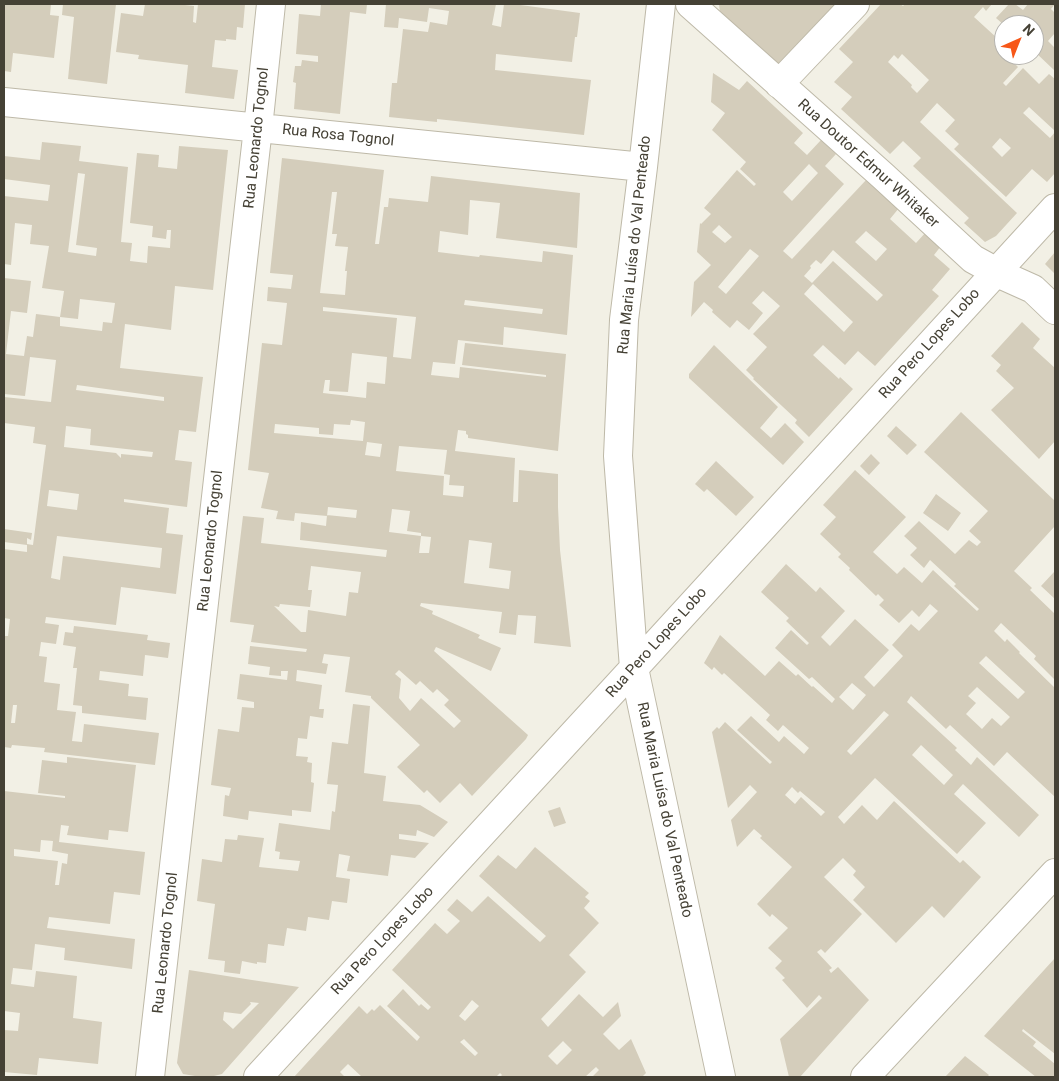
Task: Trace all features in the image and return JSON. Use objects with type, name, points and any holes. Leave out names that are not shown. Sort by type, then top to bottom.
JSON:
[{"type":"street","name":"Rua Leonardo Tognol","points":[[150,1077],[271,4]]},
{"type":"street","name":"Rua Maria Luísa do Val Penteado","points":[[661,4],[624,320],[618,456],[634,668],[721,1077]]},
{"type":"street","name":"Rua Doutor Edmur Whitaker","points":[[690,4],[973,259],[1033,289],[1055,310]]},
{"type":"street","points":[[779,84],[855,4]]},
{"type":"street","name":"Rua Rosa Tognol","points":[[4,102],[643,167]]},
{"type":"street","name":"Rua Pero Lopes Lobo","points":[[258,1077],[1055,208]]},
{"type":"street","points":[[865,1077],[1055,873]]},
{"type":"building","points":[[4,4],[51,4],[50,15],[59,16],[54,58],[13,53],[11,72],[4,71]]},
{"type":"building","points":[[63,4],[116,4],[107,84],[68,79],[74,17],[62,15]]},
{"type":"building","points":[[145,4],[194,6],[193,22],[196,23],[198,4],[245,4],[243,28],[237,27],[236,40],[215,40],[212,67],[238,70],[234,99],[185,93],[188,65],[138,59],[139,55],[116,52],[121,13],[143,16]]},
{"type":"building","points":[[321,4],[367,4],[366,14],[350,12],[340,114],[294,109],[296,83],[293,82],[295,66],[301,66],[302,60],[318,62],[318,56],[296,54],[299,14],[320,16]]},
{"type":"building","points":[[386,4],[496,4],[492,25],[501,27],[504,4],[580,13],[572,62],[496,54],[495,70],[591,80],[584,135],[437,119],[437,122],[389,117],[392,83],[397,83],[403,29],[428,32],[430,22],[447,25],[449,11],[429,8],[427,22],[399,18],[398,28],[384,27]]},
{"type":"building","points":[[719,4],[835,4],[778,64],[720,13]]},
{"type":"building","points":[[881,4],[900,4],[903,6],[905,4],[992,4],[986,11],[983,7],[974,17],[994,35],[994,65],[1016,65],[1018,67],[1003,83],[1006,86],[1023,68],[1039,84],[1049,74],[1055,79],[1055,131],[1029,107],[1023,113],[1050,138],[1055,132],[1055,173],[1047,182],[1032,169],[1006,197],[954,149],[959,144],[945,131],[955,120],[937,103],[920,122],[1017,213],[996,236],[985,242],[964,223],[969,218],[913,166],[921,158],[903,141],[890,154],[841,109],[852,97],[834,82],[853,62],[839,49]],"holes":[[[902,54],[929,80],[917,93],[911,87],[912,85],[888,62],[894,55],[898,59]],[[1000,138],[1011,148],[1002,157],[992,147]]]},
{"type":"building","points":[[1009,4],[1015,4],[1023,10],[1028,4],[1055,4],[1051,9],[1055,13],[1055,33],[1048,41],[1055,48],[1055,71],[1044,61],[1044,15],[999,15]]},
{"type":"building","points":[[713,73],[739,90],[747,81],[803,133],[794,143],[807,155],[821,140],[836,154],[825,166],[844,184],[783,251],[792,259],[867,179],[899,208],[890,219],[916,243],[926,232],[941,246],[934,255],[950,269],[932,290],[939,296],[875,366],[858,351],[845,365],[823,345],[813,355],[853,389],[809,437],[795,423],[797,420],[753,379],[746,370],[767,347],[753,334],[780,306],[763,291],[752,303],[763,313],[749,330],[737,320],[730,328],[704,302],[691,317],[694,282],[711,265],[697,252],[700,223],[711,214],[704,208],[737,170],[754,186],[756,184],[740,169],[746,162],[712,130],[725,113],[711,102]],"holes":[[[809,164],[818,173],[792,201],[783,192]],[[719,225],[732,237],[725,243],[712,232]],[[866,231],[887,249],[876,261],[855,242]],[[750,249],[759,256],[726,294],[718,287]],[[833,250],[883,295],[877,301],[833,261],[812,283],[804,276],[816,260],[821,264]],[[813,284],[853,322],[844,332],[804,294]]]},
{"type":"building","points":[[42,142],[81,146],[79,161],[128,167],[121,242],[132,243],[130,261],[147,263],[148,246],[170,248],[171,230],[167,230],[166,239],[152,237],[153,226],[130,223],[137,153],[159,155],[158,167],[177,169],[179,146],[228,150],[213,290],[175,286],[171,330],[125,324],[120,368],[203,377],[196,432],[179,430],[175,460],[192,462],[187,507],[124,499],[124,502],[169,508],[166,533],[183,535],[176,594],[121,587],[116,625],[46,617],[45,623],[59,625],[56,644],[41,642],[39,656],[47,657],[44,682],[60,684],[57,710],[76,712],[72,741],[82,742],[84,724],[159,733],[155,765],[44,752],[45,748],[12,745],[11,748],[4,747],[4,636],[8,636],[10,619],[4,618],[4,549],[27,552],[27,544],[33,545],[46,445],[33,443],[35,427],[4,423],[4,397],[51,402],[56,360],[30,357],[25,396],[4,394],[4,278],[31,281],[27,313],[11,311],[6,354],[24,356],[27,336],[33,337],[36,314],[60,317],[64,291],[42,288],[49,246],[30,244],[32,225],[15,223],[11,265],[4,264],[4,196],[48,201],[50,185],[4,179],[4,156],[40,160]],"holes":[[[78,173],[85,174],[76,245],[97,248],[96,256],[68,252]],[[80,299],[115,303],[112,323],[103,322],[102,331],[60,326],[60,317],[78,319]],[[77,385],[164,397],[164,401],[76,390]],[[66,426],[91,429],[90,445],[153,452],[152,457],[121,454],[121,458],[116,453],[64,447]],[[49,490],[79,494],[77,510],[47,506]],[[57,536],[162,548],[160,568],[63,556],[60,580],[51,578]],[[13,705],[17,705],[15,723],[11,723]]]},
{"type":"building","points":[[282,158],[384,170],[375,244],[379,244],[384,207],[388,207],[389,198],[428,202],[431,176],[580,193],[577,248],[496,238],[500,203],[470,200],[468,235],[440,231],[438,252],[542,262],[543,251],[573,255],[567,335],[504,327],[503,345],[458,340],[455,364],[433,362],[431,375],[459,378],[460,367],[546,377],[546,375],[462,365],[465,343],[566,354],[558,451],[468,438],[466,431],[458,430],[455,451],[515,458],[513,502],[518,502],[519,470],[558,474],[560,550],[571,647],[534,643],[536,616],[518,615],[516,635],[499,633],[502,612],[421,603],[420,606],[433,611],[432,614],[480,635],[478,638],[501,648],[491,671],[436,647],[434,651],[528,735],[472,796],[460,783],[440,803],[427,790],[424,793],[397,767],[420,745],[371,696],[345,692],[350,657],[324,654],[322,663],[328,664],[326,674],[297,670],[296,681],[322,685],[319,709],[324,709],[323,718],[310,716],[307,739],[298,738],[296,756],[308,757],[307,762],[312,763],[311,782],[314,783],[311,812],[292,810],[292,816],[249,811],[248,820],[223,816],[225,795],[229,796],[231,788],[211,785],[218,729],[239,732],[242,707],[254,708],[254,702],[237,699],[240,674],[287,680],[288,671],[281,671],[281,676],[269,675],[270,667],[248,664],[250,646],[306,652],[307,649],[251,642],[254,625],[230,622],[243,516],[264,518],[261,543],[386,557],[387,550],[300,540],[301,522],[326,526],[327,516],[295,513],[294,521],[276,519],[278,511],[261,508],[269,473],[248,470],[262,343],[282,345],[287,303],[267,301],[268,287],[291,289],[293,275],[270,273]],"holes":[[[332,192],[337,192],[332,234],[337,234],[335,246],[348,247],[345,295],[320,293]],[[465,300],[543,309],[542,314],[464,305]],[[323,307],[416,317],[411,359],[393,357],[397,318],[323,311]],[[352,353],[387,357],[385,384],[367,382],[366,398],[323,393],[325,380],[330,380],[329,391],[348,392]],[[351,420],[365,422],[363,441],[274,433],[275,424],[319,428],[319,434],[333,435],[334,424],[350,425]],[[367,442],[382,444],[380,457],[365,455]],[[399,446],[447,450],[444,474],[450,475],[449,485],[464,486],[463,497],[443,495],[444,476],[396,471]],[[328,507],[357,510],[356,518],[327,515]],[[392,509],[410,511],[407,531],[421,533],[421,536],[389,532]],[[421,536],[431,537],[429,553],[419,553]],[[469,540],[492,543],[489,568],[511,571],[509,589],[464,583]],[[311,566],[361,572],[358,593],[349,592],[346,616],[308,610],[306,632],[301,632],[274,606],[279,607],[280,604],[310,607],[312,590],[308,590]],[[399,670],[416,685],[420,681],[433,693],[437,689],[449,700],[444,705],[461,721],[454,728],[421,698],[410,711],[399,698],[401,679],[395,674]]]},
{"type":"building","points":[[1055,252],[1055,274],[1045,264]]},
{"type":"building","points":[[1022,322],[1040,339],[1033,348],[1055,368],[1055,441],[1039,459],[991,410],[1014,388],[996,371],[1001,365],[991,356]]},
{"type":"building","points":[[714,345],[778,407],[760,428],[771,438],[785,423],[804,442],[783,465],[689,378],[689,374]]},
{"type":"building","points":[[961,412],[1055,501],[1055,526],[1014,571],[1032,588],[1030,590],[1055,614],[1055,680],[1034,659],[1036,656],[1001,623],[994,631],[1005,642],[1007,639],[1055,688],[1055,797],[1007,752],[994,766],[950,725],[946,729],[911,696],[907,702],[957,748],[955,750],[971,765],[977,757],[1039,815],[1019,837],[963,784],[954,794],[986,823],[957,854],[875,778],[838,817],[844,824],[862,805],[877,820],[894,801],[960,863],[963,860],[981,877],[944,918],[932,906],[896,943],[853,900],[865,887],[853,875],[856,871],[843,858],[824,877],[862,914],[825,953],[821,949],[817,952],[832,968],[829,970],[831,973],[838,967],[869,1000],[800,1077],[789,1077],[780,1039],[822,998],[819,995],[807,1008],[782,980],[785,978],[775,968],[782,961],[768,948],[788,928],[772,914],[770,917],[757,904],[792,867],[760,838],[762,836],[754,829],[737,847],[731,820],[757,792],[750,785],[728,808],[712,732],[717,727],[719,729],[725,722],[770,764],[772,762],[737,730],[751,716],[779,742],[784,736],[804,754],[809,748],[783,725],[778,731],[766,720],[770,715],[724,673],[722,675],[714,667],[712,670],[704,663],[720,635],[765,676],[779,661],[796,676],[798,674],[832,703],[835,699],[812,677],[809,679],[775,648],[791,630],[807,645],[809,643],[786,621],[789,618],[761,592],[786,564],[816,592],[820,587],[845,611],[821,637],[830,646],[855,619],[889,650],[864,677],[874,687],[903,656],[892,645],[911,624],[919,631],[938,611],[930,604],[919,617],[912,610],[899,623],[879,605],[884,600],[878,594],[876,596],[849,570],[850,568],[838,557],[841,554],[820,534],[836,517],[823,505],[855,470],[906,517],[873,552],[897,574],[904,567],[922,583],[933,570],[977,611],[979,609],[954,586],[956,584],[930,560],[924,568],[910,555],[917,548],[904,536],[919,521],[955,554],[969,540],[977,546],[981,542],[969,531],[988,511],[924,452]],"holes":[[[986,656],[1025,692],[1018,699],[979,663]],[[852,683],[866,695],[853,710],[839,697]],[[977,687],[1010,717],[1001,726],[992,718],[982,729],[966,714],[976,703],[968,696]],[[884,711],[889,715],[851,755],[847,751]],[[921,745],[953,775],[944,785],[912,755]],[[792,787],[798,793],[800,791],[825,812],[821,816],[801,797],[795,804],[785,795]]]},
{"type":"building","points":[[896,426],[917,445],[907,455],[887,436]]},
{"type":"building","points":[[871,454],[880,463],[869,475],[860,466]]},
{"type":"building","points":[[716,461],[754,497],[736,516],[707,489],[704,492],[695,484]]},
{"type":"building","points":[[936,494],[961,513],[948,531],[923,513]]},
{"type":"building","points":[[4,529],[32,533],[31,540],[27,538],[27,545],[4,542]]},
{"type":"building","points":[[1055,573],[1055,599],[1041,586]]},
{"type":"building","points":[[74,626],[148,635],[147,640],[170,643],[168,658],[145,655],[143,676],[100,671],[99,680],[129,684],[128,696],[148,698],[146,720],[82,713],[82,706],[73,705],[77,668],[73,668],[76,647],[63,645],[65,632],[73,633]]},
{"type":"building","points":[[353,704],[370,706],[364,773],[386,776],[383,801],[420,805],[448,822],[434,837],[417,830],[416,836],[399,834],[399,839],[429,843],[415,858],[391,855],[388,876],[347,871],[350,856],[339,854],[336,877],[350,879],[347,903],[332,901],[329,920],[308,917],[306,931],[287,928],[284,946],[268,944],[266,963],[257,962],[257,964],[242,961],[240,974],[224,972],[225,961],[208,959],[215,904],[197,901],[202,859],[222,862],[225,839],[237,840],[238,835],[264,838],[259,867],[298,871],[300,861],[279,859],[280,852],[275,851],[279,823],[330,830],[332,811],[335,812],[338,785],[327,784],[332,742],[348,744]]},
{"type":"building","points":[[67,757],[136,765],[128,832],[109,830],[108,840],[67,835],[69,826],[61,825],[59,842],[145,852],[140,895],[114,892],[110,924],[49,917],[47,928],[135,939],[132,969],[64,960],[65,948],[35,944],[32,970],[13,968],[11,984],[34,987],[36,971],[77,976],[73,1018],[102,1022],[98,1064],[39,1058],[37,1075],[4,1072],[4,1030],[18,1031],[20,1013],[4,1011],[4,791],[65,798],[65,796],[38,793],[42,760],[67,763]],"holes":[[[41,840],[53,841],[52,851],[68,854],[67,864],[62,863],[59,885],[55,885],[58,861],[14,856],[14,849],[40,852]]]},
{"type":"building","points":[[560,807],[566,823],[554,827],[548,811]]},
{"type":"building","points":[[535,847],[589,893],[585,897],[590,901],[584,908],[599,923],[569,955],[586,972],[541,1019],[548,1027],[579,994],[603,1017],[618,1002],[621,1016],[603,1034],[619,1050],[631,1039],[646,1073],[642,1077],[592,1077],[599,1070],[596,1067],[585,1077],[500,1077],[502,1075],[500,1073],[496,1077],[362,1077],[348,1064],[340,1072],[345,1077],[294,1077],[359,1006],[367,1014],[372,1009],[374,1011],[380,1005],[417,1041],[420,1037],[387,1006],[403,989],[419,1006],[421,1004],[428,1010],[431,1007],[392,970],[435,923],[447,934],[460,921],[447,910],[457,899],[472,912],[488,896],[540,942],[546,936],[479,876],[498,855],[516,869]],"holes":[[[472,1000],[479,1006],[465,1021],[459,1016]],[[464,1039],[478,1053],[475,1056],[460,1042]],[[563,1041],[572,1050],[557,1065],[548,1056]]]},
{"type":"building","points":[[1055,958],[1055,1054],[1023,1029],[1022,1031],[1036,1042],[1033,1046],[1055,1064],[1055,1077],[1036,1077],[984,1036]]},
{"type":"building","points":[[189,970],[299,987],[222,1074],[201,1077],[183,1074],[177,1063]],"holes":[[[250,1002],[259,1003],[233,1029],[223,1020],[224,1012],[241,1014],[251,1004]]]},
{"type":"building","points":[[965,1056],[989,1075],[987,1077],[945,1077]]}]
